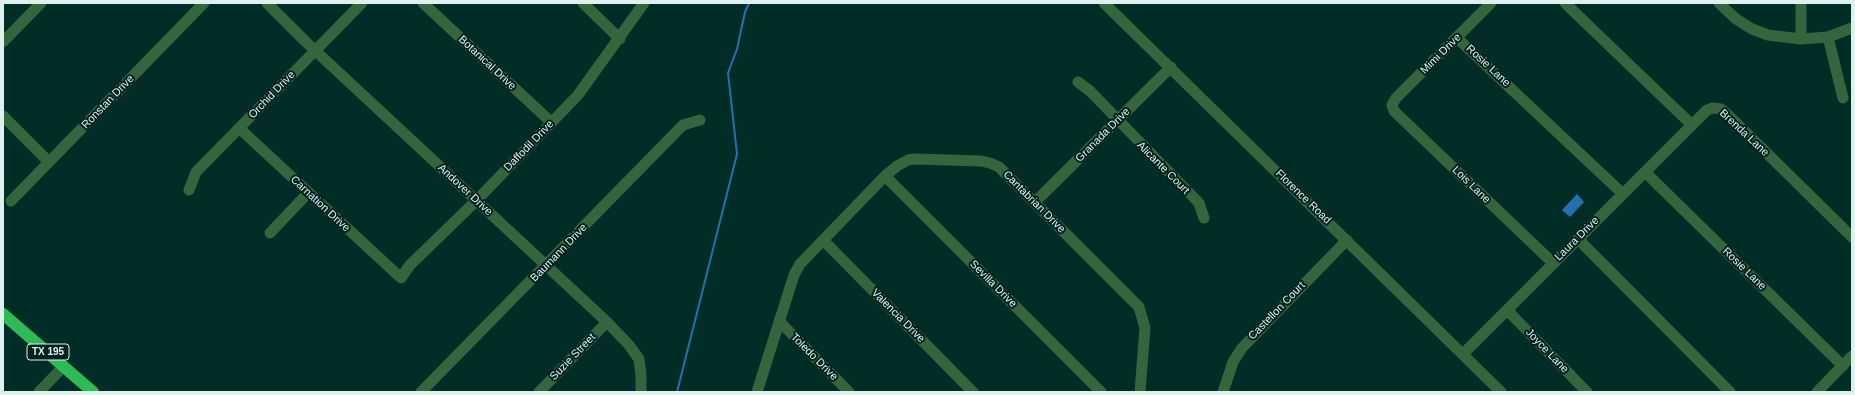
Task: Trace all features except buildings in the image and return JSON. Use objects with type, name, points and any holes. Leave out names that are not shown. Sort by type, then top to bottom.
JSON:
[{"type":"highway","name":"TX 195","points":[[3,314],[93,392]]},
{"type":"street","points":[[3,42],[41,3]]},
{"type":"street","name":"Ronstan Drive","points":[[11,201],[204,3]]},
{"type":"street","name":"Andover Drive","points":[[267,3],[629,344],[639,359],[641,390]]},
{"type":"street","name":"Orchid Drive","points":[[189,190],[196,172],[362,3]]},
{"type":"street","name":"Botanical Drive","points":[[423,3],[551,122]]},
{"type":"street","points":[[584,3],[620,38]]},
{"type":"street","name":"Daffodil Drive","points":[[401,278],[410,265],[476,200],[578,95],[644,3]]},
{"type":"street","name":"Florence Road","points":[[1104,3],[1502,392]]},
{"type":"street","name":"Mimi Drive","points":[[1392,105],[1396,98],[1458,38],[1491,3]]},
{"type":"street","points":[[1565,3],[1692,125]]},
{"type":"street","points":[[1719,3],[1736,19],[1768,35],[1801,39],[1828,37],[1852,28]]},
{"type":"street","points":[[1801,3],[1801,39]]},
{"type":"street","points":[[1828,37],[1843,98]]},
{"type":"street","name":"Rosie Lane","points":[[1458,38],[1623,194]]},
{"type":"street","name":"Granada Drive","points":[[1035,202],[1171,67]]},
{"type":"street","name":"Alicante Court","points":[[1078,82],[1090,91],[1199,204],[1204,218]]},
{"type":"street","name":"Lois Lane","points":[[1392,105],[1394,111],[1553,263]]},
{"type":"street","name":"Brenda Lane","points":[[1692,125],[1707,110],[1717,107],[1721,109],[1852,237]]},
{"type":"street","points":[[3,116],[49,162]]},
{"type":"street","name":"Baumann Drive","points":[[421,392],[684,125],[700,120]]},
{"type":"street","name":"Laura Drive","points":[[1463,354],[1692,125]]},
{"type":"street","name":"Carnation Drive","points":[[239,128],[401,278]]},
{"type":"street","name":"Cantabrian Drive","points":[[757,392],[779,322],[800,264],[885,176],[897,166],[908,160],[915,159],[990,162],[999,167],[1139,307],[1145,328],[1140,392]]},
{"type":"street","name":"Rosie Lane","points":[[1645,172],[1843,366]]},
{"type":"street","name":"Sevilla Drive","points":[[885,176],[1100,392]]},
{"type":"street","points":[[270,233],[308,193]]},
{"type":"street","points":[[1578,239],[1730,392]]},
{"type":"street","name":"Valencia Drive","points":[[823,240],[973,392]]},
{"type":"street","name":"Castellon Court","points":[[1223,392],[1233,362],[1246,343],[1347,240]]},
{"type":"street","name":"Joyce Lane","points":[[1508,310],[1588,392]]},
{"type":"street","name":"Suzie Street","points":[[539,392],[607,322]]},
{"type":"street","name":"Toledo Drive","points":[[779,322],[849,392]]},
{"type":"street","points":[[1817,392],[1852,356]]},
{"type":"street","points":[[39,392],[64,366]]},
{"type":"water","points":[[1577,194],[1584,202],[1570,217],[1562,210]]},
{"type":"waterway","points":[[677,392],[737,154],[728,73],[737,49],[745,12],[749,3]]}]
